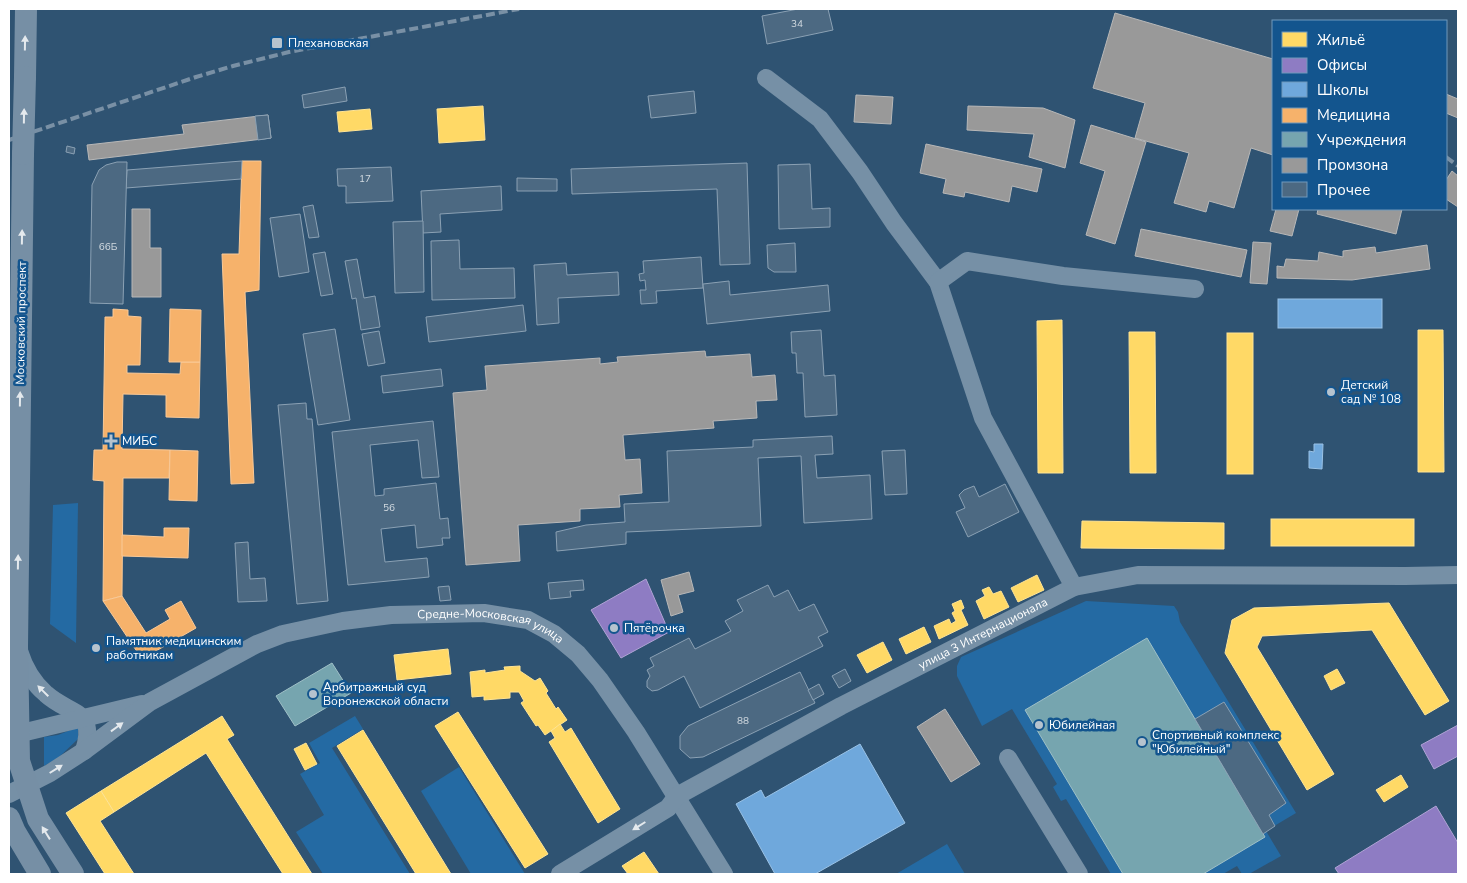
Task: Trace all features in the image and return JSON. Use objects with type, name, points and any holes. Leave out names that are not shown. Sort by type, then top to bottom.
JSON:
[{"type":"main road","name":"Московский проспект","points":[[26,9],[17,646],[13,734],[20,761],[18,790],[72,874]]},
{"type":"main road","points":[[9,818],[15,832],[40,874]]},
{"type":"street","points":[[766,78],[820,119],[938,282],[983,418],[1074,587]]},
{"type":"street","points":[[938,282],[967,261],[1063,276],[1195,289]]},
{"type":"street","name":"улица 3 Интернационала","points":[[560,874],[668,808],[677,796],[841,706],[1074,587],[1138,575],[1458,575]]},
{"type":"street","name":"Средне-Московская улица","points":[[18,790],[84,751],[150,702],[257,644],[283,634],[332,622],[391,615],[484,613],[528,620],[554,634],[578,654],[636,732],[724,874]]},
{"type":"street","points":[[17,646],[26,669],[46,695],[84,718],[88,739],[84,751]]},
{"type":"street","name":"Средне-Московская улица","points":[[13,734],[150,702]]},
{"type":"street","points":[[1008,758],[1079,874]]},
{"type":"shaded area","points":[[78,503],[76,643],[50,624],[53,505]]},
{"type":"shaded area","name":"Спортивный комплекс \"Юбилейный\"","points":[[1086,601],[1174,606],[1178,612],[1180,622],[1296,813],[1266,831],[1281,856],[1249,874],[1242,874],[1237,866],[1223,874],[1111,874],[1066,799],[1061,801],[1053,787],[1057,784],[1012,709],[982,726],[957,676],[957,666],[961,657]]},
{"type":"shaded area","points":[[355,716],[363,729],[332,748],[410,874],[323,874],[296,832],[324,815],[300,774],[320,763],[309,743]]},
{"type":"shaded area","points":[[78,727],[78,739],[58,758],[44,766],[44,737],[58,735]]},
{"type":"shaded area","points":[[459,767],[525,874],[471,874],[421,791]]},
{"type":"shaded area","points":[[947,844],[965,874],[896,874]]},
{"type":"building: Жильё","points":[[483,106],[485,140],[439,143],[437,109]]},
{"type":"building: Жильё","points":[[370,109],[372,129],[339,132],[337,112]]},
{"type":"building: Жильё","points":[[1062,320],[1063,473],[1038,473],[1037,321]]},
{"type":"building: Жильё","points":[[1418,330],[1443,330],[1444,472],[1418,472]]},
{"type":"building: Жильё","points":[[1129,332],[1155,332],[1156,473],[1130,473]]},
{"type":"building: Жильё","points":[[1227,333],[1253,333],[1253,474],[1227,474]]},
{"type":"building: Жильё","points":[[1271,519],[1414,519],[1414,546],[1271,546]]},
{"type":"building: Жильё","points":[[1082,521],[1224,523],[1224,549],[1081,548]]},
{"type":"building: Жильё","points":[[1037,575],[1044,590],[1018,602],[1011,588]]},
{"type":"building: Жильё","points":[[989,587],[993,594],[1001,591],[1009,607],[984,619],[976,601],[985,596],[982,590]]},
{"type":"building: Жильё","points":[[961,600],[964,608],[961,610],[968,625],[939,639],[934,626],[949,619],[951,624],[956,621],[952,613],[955,611],[952,604]]},
{"type":"building: Жильё","points":[[1389,603],[1449,701],[1425,715],[1372,630],[1262,636],[1257,647],[1334,774],[1307,790],[1225,653],[1232,620],[1254,608]]},
{"type":"building: Жильё","points":[[924,627],[931,642],[906,654],[899,639]]},
{"type":"building: Жильё","points":[[883,642],[892,660],[867,673],[857,655]]},
{"type":"building: Жильё","points":[[448,649],[451,674],[397,680],[394,655]]},
{"type":"building: Жильё","points":[[520,666],[520,671],[535,681],[540,678],[548,691],[546,693],[556,709],[558,707],[567,720],[545,735],[538,725],[536,726],[521,703],[524,701],[519,692],[510,692],[510,698],[484,700],[484,696],[472,697],[470,672],[485,670],[485,673],[505,670],[504,667]]},
{"type":"building: Жильё","points":[[1337,669],[1345,683],[1331,690],[1324,676]]},
{"type":"building: Жильё","points":[[458,712],[548,854],[525,868],[435,726]]},
{"type":"building: Жильё","points":[[222,716],[234,735],[227,739],[312,874],[283,874],[206,753],[114,812],[101,791]]},
{"type":"building: Жильё","points":[[560,724],[565,732],[571,728],[620,809],[598,823],[549,742],[555,738],[551,731]]},
{"type":"building: Жильё","points":[[363,730],[451,874],[416,874],[337,746]]},
{"type":"building: Жильё","points":[[306,743],[317,764],[305,770],[294,749]]},
{"type":"building: Жильё","points":[[1401,775],[1408,787],[1384,802],[1376,790]]},
{"type":"building: Жильё","points":[[101,791],[114,812],[100,821],[134,874],[105,874],[66,813]]},
{"type":"building: Жильё","points":[[644,852],[659,874],[628,874],[622,866]]},
{"type":"building: Офисы","points":[[646,579],[669,632],[621,658],[591,610]]},
{"type":"building: Офисы","points":[[1458,725],[1458,756],[1434,769],[1421,745]]},
{"type":"building: Офисы","points":[[1436,806],[1458,843],[1458,874],[1339,874],[1335,868]]},
{"type":"building: Школы","points":[[1278,299],[1382,299],[1382,328],[1278,328]]},
{"type":"building: Школы","points":[[1314,444],[1323,444],[1322,469],[1309,468],[1309,451],[1314,452]]},
{"type":"building: Школы","points":[[860,744],[905,823],[815,874],[775,874],[736,804],[761,790],[765,798]]},
{"type":"building: Медицина","points":[[242,161],[261,161],[259,290],[245,292],[254,483],[231,484],[222,254],[239,254]]},
{"type":"building: Медицина","points":[[113,309],[128,310],[128,316],[141,317],[140,365],[127,365],[127,373],[180,374],[181,362],[200,362],[199,418],[166,417],[166,395],[123,394],[122,449],[170,450],[169,478],[123,478],[122,596],[103,601],[104,481],[93,480],[94,450],[103,450],[105,317],[113,317]]},
{"type":"building: Медицина","points":[[170,309],[201,310],[200,362],[169,362]]},
{"type":"building: Медицина","points":[[170,450],[198,451],[197,501],[169,500]]},
{"type":"building: Медицина","points":[[164,528],[189,528],[188,558],[122,556],[122,535],[164,537]]},
{"type":"building: Медицина","points":[[122,596],[146,633],[170,619],[165,610],[181,601],[196,628],[142,659],[103,601]]},
{"type":"building: Учреждения","points":[[1147,638],[1265,837],[1203,874],[1123,874],[1025,710]]},
{"type":"building: Учреждения","name":"Арбитражный суд Воронежской области","points":[[332,663],[351,693],[295,726],[276,696]]},
{"type":"building: Промзона","points":[[1115,13],[1272,59],[1272,155],[1251,148],[1234,208],[1209,201],[1206,212],[1174,203],[1189,153],[1135,138],[1145,103],[1093,88]]},
{"type":"building: Промзона","points":[[1447,94],[1458,99],[1458,118],[1447,113]]},
{"type":"building: Промзона","points":[[856,95],[893,97],[891,124],[854,122]]},
{"type":"building: Промзона","points":[[968,106],[1043,108],[1075,120],[1065,168],[1029,157],[1034,134],[967,130]]},
{"type":"building: Промзона","points":[[268,115],[271,138],[89,160],[87,145],[184,134],[182,125]]},
{"type":"building: Промзона","points":[[1091,125],[1146,142],[1115,244],[1086,235],[1105,171],[1080,163]]},
{"type":"building: Промзона","points":[[926,144],[1042,169],[1037,192],[1012,186],[1009,202],[965,192],[964,197],[943,193],[946,179],[920,173]]},
{"type":"building: Промзона","points":[[1452,171],[1458,176],[1458,207],[1447,200],[1447,178]]},
{"type":"building: Промзона","points":[[132,209],[150,209],[150,248],[161,248],[161,297],[132,297]]},
{"type":"building: Промзона","points":[[1276,210],[1299,210],[1292,236],[1270,231]]},
{"type":"building: Промзона","points":[[1318,210],[1402,210],[1396,234],[1317,214]]},
{"type":"building: Промзона","points":[[1141,229],[1247,250],[1241,277],[1135,256]]},
{"type":"building: Промзона","points":[[1253,242],[1271,243],[1267,284],[1250,283]]},
{"type":"building: Промзона","points":[[1427,245],[1430,269],[1352,280],[1277,278],[1277,266],[1284,267],[1286,259],[1318,261],[1319,252],[1343,257],[1343,251],[1375,247],[1376,253]]},
{"type":"building: Промзона","points":[[705,351],[706,357],[750,354],[752,377],[775,375],[777,400],[756,401],[757,418],[713,421],[714,428],[623,435],[625,460],[640,459],[642,493],[619,495],[620,507],[580,509],[580,521],[518,525],[520,561],[466,565],[453,393],[487,390],[485,366],[600,358],[600,364],[618,362],[617,357]]},
{"type":"building: Промзона","points":[[689,572],[694,591],[678,595],[683,612],[671,616],[661,580]]},
{"type":"building: Промзона","points":[[945,709],[980,764],[951,782],[917,727]]},
{"type":"building: Прочее","points":[[798,9],[828,9],[833,30],[767,44],[762,16]]},
{"type":"building: Прочее","points":[[345,87],[347,101],[304,108],[302,95]]},
{"type":"building: Прочее","points":[[694,91],[696,113],[651,118],[648,96]]},
{"type":"building: Прочее","points":[[268,115],[271,138],[258,140],[255,116]]},
{"type":"building: Прочее","points":[[67,146],[75,148],[74,154],[66,152]]},
{"type":"building: Прочее","points":[[242,161],[241,179],[126,188],[127,170]]},
{"type":"building: Прочее","points":[[127,162],[123,304],[90,303],[92,185],[99,170],[106,165]]},
{"type":"building: Прочее","points":[[747,163],[750,264],[720,265],[717,189],[572,194],[571,169]]},
{"type":"building: Прочее","points":[[810,164],[812,209],[830,208],[830,227],[779,229],[778,165]]},
{"type":"building: Прочее","points":[[391,167],[393,201],[346,203],[346,186],[338,186],[337,169]]},
{"type":"building: Прочее","points":[[517,178],[557,179],[557,191],[517,191]]},
{"type":"building: Прочее","points":[[501,186],[502,210],[440,214],[441,232],[423,233],[421,191]]},
{"type":"building: Прочее","points":[[313,205],[319,237],[309,238],[303,207]]},
{"type":"building: Прочее","points":[[300,214],[309,272],[279,277],[270,218]]},
{"type":"building: Прочее","points":[[423,221],[424,292],[395,293],[393,222]]},
{"type":"building: Прочее","points":[[459,240],[460,269],[514,268],[515,298],[432,300],[431,241]]},
{"type":"building: Прочее","points":[[795,243],[796,272],[774,272],[768,268],[767,245]]},
{"type":"building: Прочее","points":[[325,252],[333,294],[321,296],[313,254]]},
{"type":"building: Прочее","points":[[701,257],[703,288],[656,291],[657,303],[641,304],[640,290],[646,290],[645,280],[640,281],[639,274],[644,273],[643,261]]},
{"type":"building: Прочее","points":[[357,259],[364,298],[375,296],[380,327],[361,330],[356,298],[352,299],[345,261]]},
{"type":"building: Прочее","points":[[566,263],[567,275],[618,272],[619,295],[558,298],[559,323],[537,325],[534,265]]},
{"type":"building: Прочее","points":[[729,281],[730,295],[828,285],[830,311],[707,324],[703,284]]},
{"type":"building: Прочее","points":[[523,305],[526,331],[429,342],[426,317]]},
{"type":"building: Прочее","points":[[335,329],[350,420],[318,425],[303,334]]},
{"type":"building: Прочее","points":[[821,330],[824,376],[835,375],[837,415],[805,417],[803,373],[797,373],[796,353],[792,353],[791,332]]},
{"type":"building: Прочее","points":[[379,331],[385,363],[368,366],[362,334]]},
{"type":"building: Прочее","points":[[441,369],[443,386],[383,393],[381,376]]},
{"type":"building: Прочее","points":[[306,403],[307,419],[312,419],[328,601],[297,604],[278,405]]},
{"type":"building: Прочее","points":[[433,421],[439,477],[422,478],[418,440],[370,445],[375,496],[384,495],[384,489],[436,483],[440,519],[448,518],[450,538],[442,538],[443,545],[417,548],[415,525],[381,529],[385,562],[427,558],[429,577],[348,585],[332,432]]},
{"type":"building: Прочее","points":[[832,436],[833,454],[815,455],[817,478],[870,475],[872,519],[804,523],[801,456],[758,458],[761,526],[626,532],[626,544],[557,551],[556,532],[586,525],[625,522],[624,504],[669,502],[667,451],[753,447],[753,440]]},
{"type":"building: Прочее","points":[[905,450],[907,494],[885,495],[882,451]]},
{"type":"building: Прочее","points":[[1005,484],[1019,512],[968,537],[956,512],[965,508],[959,495],[964,490],[974,486],[979,497]]},
{"type":"building: Прочее","points":[[248,542],[250,579],[265,578],[267,601],[238,602],[235,543]]},
{"type":"building: Прочее","points":[[583,580],[584,590],[570,591],[571,597],[550,599],[548,583]]},
{"type":"building: Прочее","points":[[768,585],[774,597],[788,590],[799,611],[814,604],[828,632],[818,637],[823,646],[700,708],[684,676],[658,690],[652,691],[647,687],[647,681],[650,676],[647,670],[654,666],[650,658],[689,638],[695,649],[731,631],[725,621],[743,611],[737,600]]},
{"type":"building: Прочее","points":[[449,586],[451,600],[440,601],[438,587]]},
{"type":"building: Прочее","points":[[845,669],[851,681],[839,688],[832,676]]},
{"type":"building: Прочее","points":[[800,672],[815,703],[703,757],[690,758],[680,749],[680,736],[688,726]]},
{"type":"building: Прочее","points":[[819,684],[824,694],[813,700],[808,690]]},
{"type":"building: Прочее","points":[[1224,702],[1286,803],[1269,815],[1275,826],[1263,834],[1195,719]]},
{"type":"railway","points":[[9,140],[233,66],[289,52],[519,9]]},
{"type":"railway","points":[[1447,158],[1458,166]]},
{"type":"place","name":"Плехановская","points":[[277,43]]},
{"type":"place","name":"Детский сад № 108","points":[[1331,392]]},
{"type":"place","name":"МИБС","points":[[111,441]]},
{"type":"place","name":"Пятёрочка","points":[[614,628]]},
{"type":"place","name":"Памятник медицинским работникам","points":[[96,648]]},
{"type":"place","name":"Арбитражный суд Воронежской области","points":[[313,694]]},
{"type":"place","name":"Юбилейная","points":[[1039,725]]},
{"type":"place","name":"Спортивный комплекс \"Юбилейный\"","points":[[1142,742]]}]
